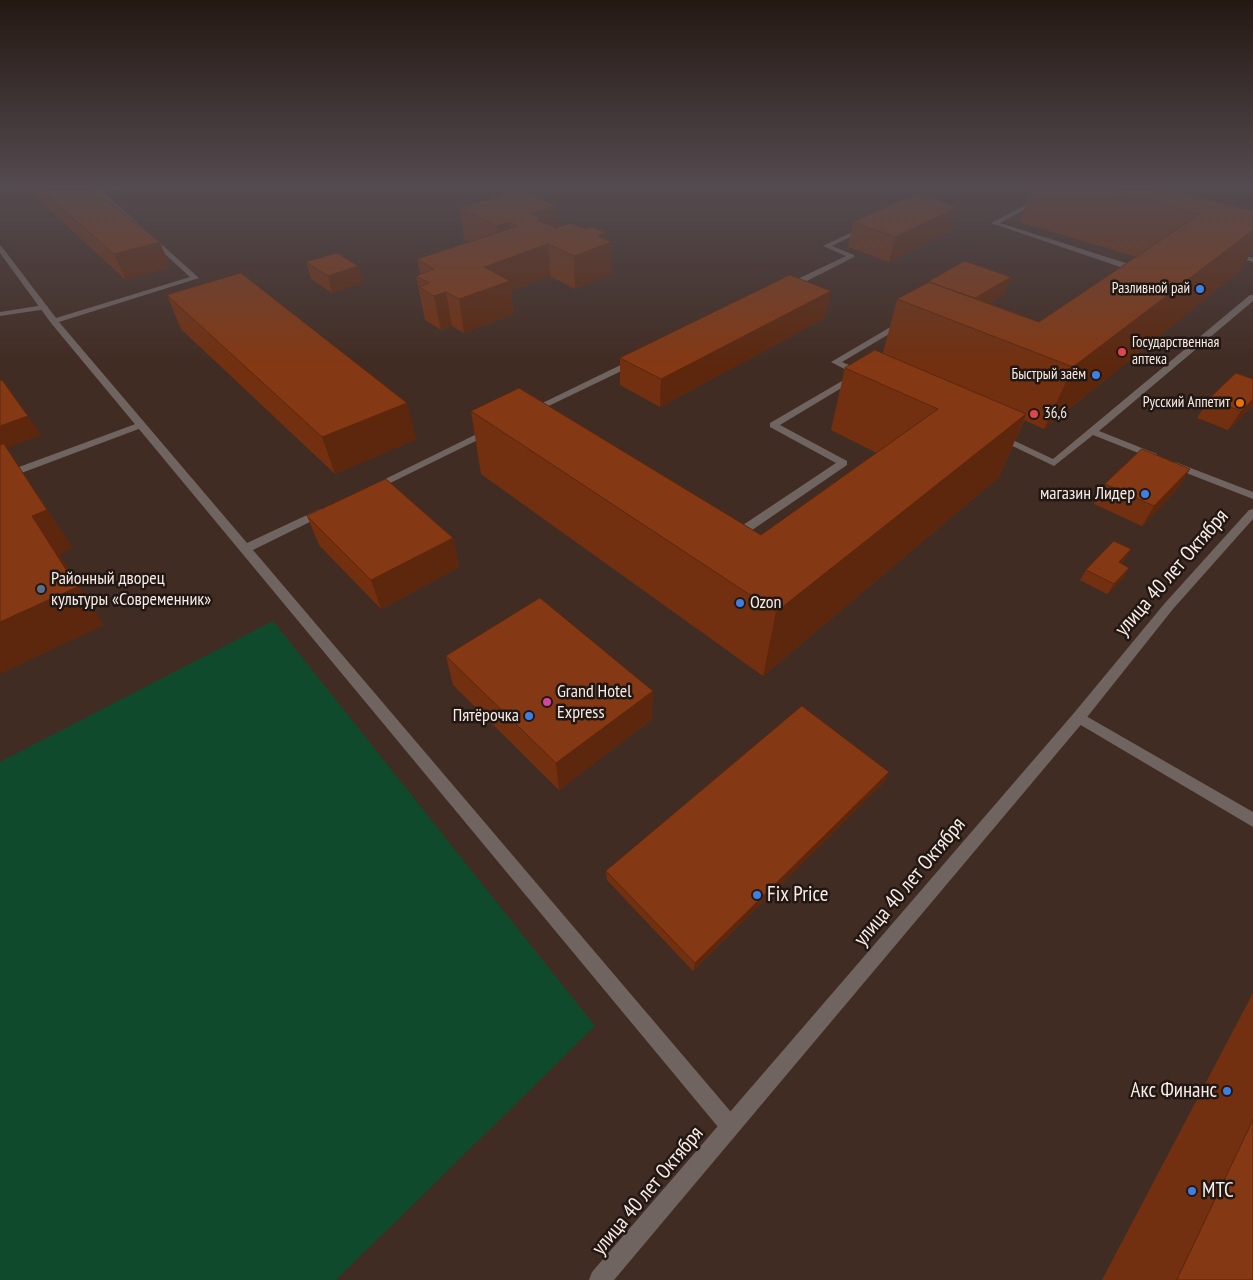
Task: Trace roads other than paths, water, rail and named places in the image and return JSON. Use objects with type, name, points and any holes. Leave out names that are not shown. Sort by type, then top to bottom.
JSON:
[{"type":"street","points":[[54,321],[195,278],[157,244]]},
{"type":"street","points":[[777,292],[852,256],[826,246],[831,244]]},
{"type":"street","points":[[1059,244],[1139,269],[1131,275]]},
{"type":"street","points":[[0,248],[54,321],[730,1126]]},
{"type":"street","points":[[1225,252],[1253,260]]},
{"type":"street","points":[[992,434],[1054,463],[1253,297]]},
{"type":"street","points":[[0,314],[44,307]]},
{"type":"street","points":[[727,542],[843,463],[772,425],[865,375],[835,362],[905,323],[914,326]]},
{"type":"street","points":[[528,417],[646,355]]},
{"type":"street","points":[[0,478],[141,425]]},
{"type":"street","points":[[362,492],[497,427]]},
{"type":"street","points":[[1091,431],[1253,496]]},
{"type":"street","points":[[245,549],[335,505]]},
{"type":"street","name":"улица 40 лет Октября","points":[[600,1280],[1079,717],[1169,606],[1253,512]]},
{"type":"street","points":[[1079,717],[1253,820]]},
{"type":"place","name":"Разливной рай","points":[[1200,289]]},
{"type":"place","name":"Государственная аптека","points":[[1122,352]]},
{"type":"place","name":"Быстрый заём","points":[[1096,375]]},
{"type":"place","name":"Русский Аппетит","points":[[1240,403]]},
{"type":"place","name":"36,6","points":[[1034,414]]},
{"type":"place","name":"магазин Лидер","points":[[1145,494]]},
{"type":"place","name":"Районный дворец культуры «Современник»","points":[[41,589]]},
{"type":"place","name":"Ozon","points":[[740,603]]},
{"type":"place","name":"Grand Hotel Express","points":[[547,702]]},
{"type":"place","name":"Пятёрочка","points":[[529,716]]},
{"type":"place","name":"Fix Price","points":[[757,895]]},
{"type":"place","name":"Акс Финанс","points":[[1227,1091]]},
{"type":"place","name":"МТС","points":[[1192,1191]]}]
